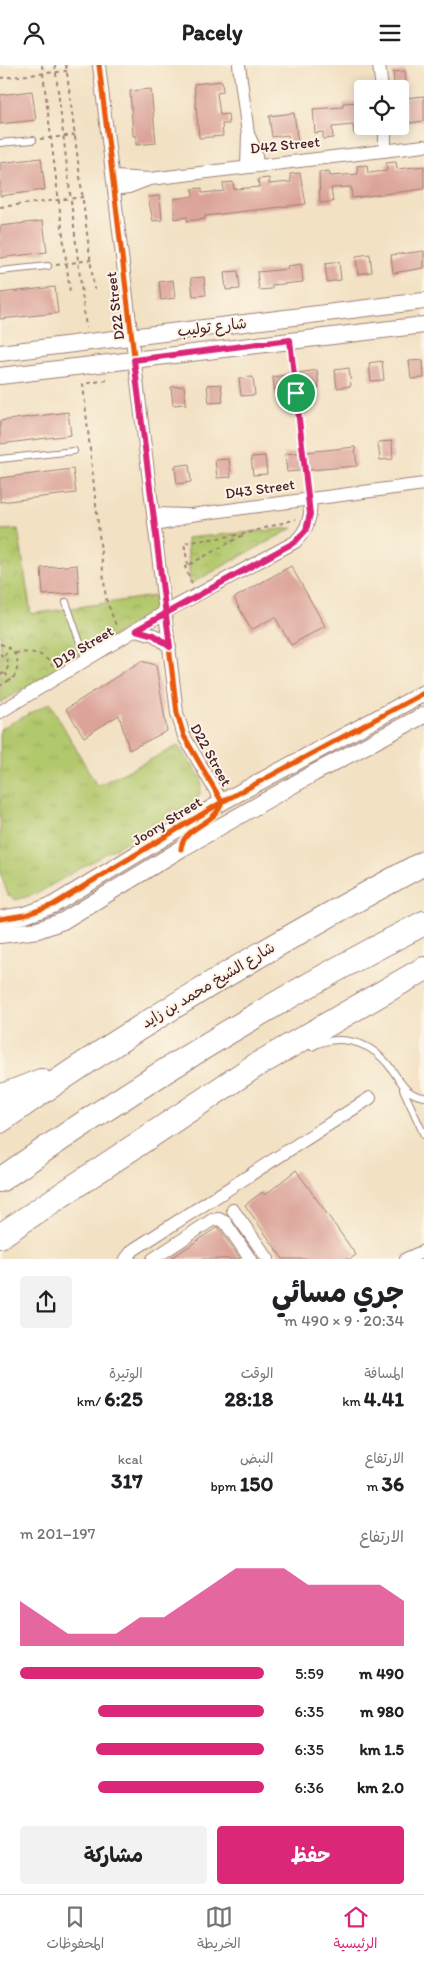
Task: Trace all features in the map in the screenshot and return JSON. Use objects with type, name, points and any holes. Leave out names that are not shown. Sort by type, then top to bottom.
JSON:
[{"type":"highway","name":"شارع الشيخ محمد بن زايد","points":[[0,1121],[74,1069],[229,971],[305,927],[424,863]]},
{"type":"highway","points":[[0,1180],[75,1129],[233,1029],[338,967],[424,923]]},
{"type":"highway","points":[[0,1236],[255,1066],[424,969]]},
{"type":"highway","points":[[0,1097],[74,1069]]},
{"type":"street","name":"D22 Street","points":[[99,65],[177,713],[181,728],[222,802]]},
{"type":"street","points":[[239,65],[252,165]]},
{"type":"street","points":[[379,65],[381,80]]},
{"type":"street","points":[[388,135],[390,151]]},
{"type":"street","name":"D42 Street","points":[[114,183],[129,187],[150,179],[252,165],[424,146]]},
{"type":"street","name":"شارع توليب","points":[[0,353],[424,301]]},
{"type":"street","name":"شارع توليب","points":[[0,376],[424,325]]},
{"type":"street","name":"D43 Street","points":[[154,520],[171,523],[191,515],[424,484]]},
{"type":"street","name":"D19 Street","points":[[0,713],[165,612],[295,542],[306,530],[310,514],[310,498]]},
{"type":"street","points":[[136,630],[154,635],[170,647]]},
{"type":"street","name":"Joory Street","points":[[0,919],[25,915],[53,905],[222,802],[424,693]]},
{"type":"street","name":"Joory Street","points":[[0,935],[38,930],[63,921],[181,849],[314,773],[424,715]]},
{"type":"street","points":[[181,849],[185,837],[215,816],[222,802]]},
{"type":"street","points":[[126,1259],[133,1250],[370,1098]]},
{"type":"street","points":[[233,1210],[268,1259]]},
{"type":"street","points":[[153,1259],[212,1220],[219,1219],[225,1222],[250,1259]]},
{"type":"street","points":[[406,1259],[424,1251]]},
{"type":"lane","points":[[0,143],[33,140]]},
{"type":"lane","points":[[0,271],[48,265]]},
{"type":"lane","points":[[0,459],[74,451]]},
{"type":"lane","points":[[66,602],[86,660]]},
{"type":"lane","points":[[301,1053],[318,1043],[330,1041],[342,1040],[365,1046],[385,1060],[403,1087],[424,1135]]},
{"type":"lane","points":[[214,1094],[244,1083]]},
{"type":"lane","points":[[403,1087],[414,1095],[424,1097]]},
{"type":"path","points":[[42,65],[70,292]]},
{"type":"path","points":[[55,65],[86,329],[94,328]]},
{"type":"path","points":[[66,65],[94,289]]},
{"type":"path","points":[[0,78],[67,71]]},
{"type":"path","points":[[33,140],[75,135]]},
{"type":"path","points":[[0,207],[83,197]]},
{"type":"path","points":[[48,265],[91,261]]},
{"type":"path","points":[[290,340],[310,498]]},
{"type":"path","points":[[107,381],[82,384],[106,599],[112,619],[122,638]]},
{"type":"path","points":[[188,565],[184,543],[244,534],[310,514]]},
{"type":"path","points":[[201,593],[196,583],[192,584],[185,567],[244,534]]},
{"type":"path","points":[[0,643],[15,653],[18,668],[11,681],[0,686]]},
{"type":"path","points":[[4,656],[10,648]]},
{"type":"path","points":[[15,653],[41,655],[50,663],[59,677]]},
{"type":"path","points":[[0,654],[8,662],[5,673]]},
{"type":"path","points":[[5,673],[11,681]]},
{"type":"path","points":[[0,675],[5,673]]},
{"type":"green space","points":[[293,528],[190,584],[187,538]]},
{"type":"green space","points":[[18,529],[31,614],[154,596],[154,612],[0,703],[0,530]]},
{"type":"green space","points":[[50,703],[97,786],[178,746],[202,779],[200,793],[196,801],[38,893],[16,900],[8,895],[0,872],[0,729]]},
{"type":"building","points":[[405,71],[406,80],[394,80],[393,72]]},
{"type":"building","points":[[222,81],[223,92],[217,93],[220,115],[228,114],[229,124],[222,124],[223,136],[199,138],[194,84]]},
{"type":"building","points":[[151,89],[156,143],[136,145],[136,136],[133,136],[130,91]]},
{"type":"building","points":[[32,91],[36,120],[0,124],[0,95]]},
{"type":"building","points":[[424,96],[424,121],[409,123],[409,98]]},
{"type":"building","points":[[354,102],[354,134],[353,125],[332,127],[333,138],[323,139],[323,132],[315,133],[313,109],[343,107],[343,103]]},
{"type":"building","points":[[294,113],[298,143],[289,145],[288,135],[272,137],[269,116]]},
{"type":"building","points":[[41,158],[45,190],[0,196],[0,163]]},
{"type":"building","points":[[396,162],[397,169],[424,166],[424,189],[352,198],[351,187],[331,188],[333,202],[320,203],[319,172],[329,171],[330,176],[358,174],[357,166],[367,165],[368,173],[387,171],[386,163]]},
{"type":"building","points":[[300,173],[306,204],[205,216],[205,219],[187,221],[187,217],[174,219],[174,199],[193,196],[192,189],[202,188],[202,193],[224,191],[223,183],[233,182],[234,189],[259,187],[258,179],[269,178],[269,184],[291,182],[290,174]]},
{"type":"building","points":[[160,196],[162,220],[153,221],[148,197]]},
{"type":"building","points":[[43,221],[47,252],[0,258],[0,226]]},
{"type":"building","points":[[424,251],[424,268],[393,273],[391,255]]},
{"type":"building","points":[[370,254],[372,272],[358,274],[356,256]]},
{"type":"building","points":[[339,262],[341,280],[327,282],[325,264]]},
{"type":"building","points":[[301,264],[303,282],[272,285],[272,289],[259,290],[257,272],[288,269],[287,266]]},
{"type":"building","points":[[238,271],[240,289],[226,290],[224,272]]},
{"type":"building","points":[[204,277],[206,295],[193,296],[191,278]]},
{"type":"building","points":[[173,280],[175,298],[161,300],[159,282]]},
{"type":"building","points":[[55,287],[58,313],[0,319],[0,293]]},
{"type":"building","points":[[423,360],[424,378],[411,379],[409,361]]},
{"type":"building","points":[[382,361],[384,380],[371,381],[369,363]]},
{"type":"building","points":[[349,368],[351,386],[337,388],[335,370]]},
{"type":"building","points":[[317,370],[319,388],[275,395],[273,377]]},
{"type":"building","points":[[253,377],[255,395],[241,396],[239,378]]},
{"type":"building","points":[[221,384],[223,402],[209,403],[207,385]]},
{"type":"building","points":[[184,386],[186,404],[173,405],[171,387]]},
{"type":"building","points":[[68,412],[71,435],[0,444],[0,421]]},
{"type":"building","points":[[392,441],[393,459],[380,460],[378,442]]},
{"type":"building","points":[[355,447],[357,466],[287,472],[285,454]]},
{"type":"building","points":[[265,456],[267,474],[253,475],[251,457]]},
{"type":"building","points":[[229,459],[231,477],[217,478],[215,460]]},
{"type":"building","points":[[189,464],[191,482],[177,484],[175,466]]},
{"type":"building","points":[[73,469],[76,493],[0,502],[0,478]]},
{"type":"building","points":[[77,565],[79,593],[43,595],[41,568]]},
{"type":"building","points":[[291,566],[325,626],[291,645],[275,617],[251,630],[234,598]]},
{"type":"building","points":[[141,661],[156,665],[167,731],[129,750],[119,715],[84,737],[66,709]]},
{"type":"building","points":[[296,1170],[356,1255],[350,1259],[283,1259],[245,1205],[262,1192],[265,1195]]},
{"type":"building","points":[[218,1227],[240,1259],[170,1259],[216,1228]]},
{"type":"cycle path","points":[[99,65],[177,713],[184,736],[222,802],[219,810],[213,816],[187,835],[181,849]]},
{"type":"cycle path","points":[[0,919],[25,915],[53,905],[222,802],[424,693]]},
{"type":"route","points":[[296,393],[290,340],[134,360],[165,612],[170,647],[154,635],[136,630],[165,612],[295,542],[306,530],[309,522],[310,506],[296,393]]}]
